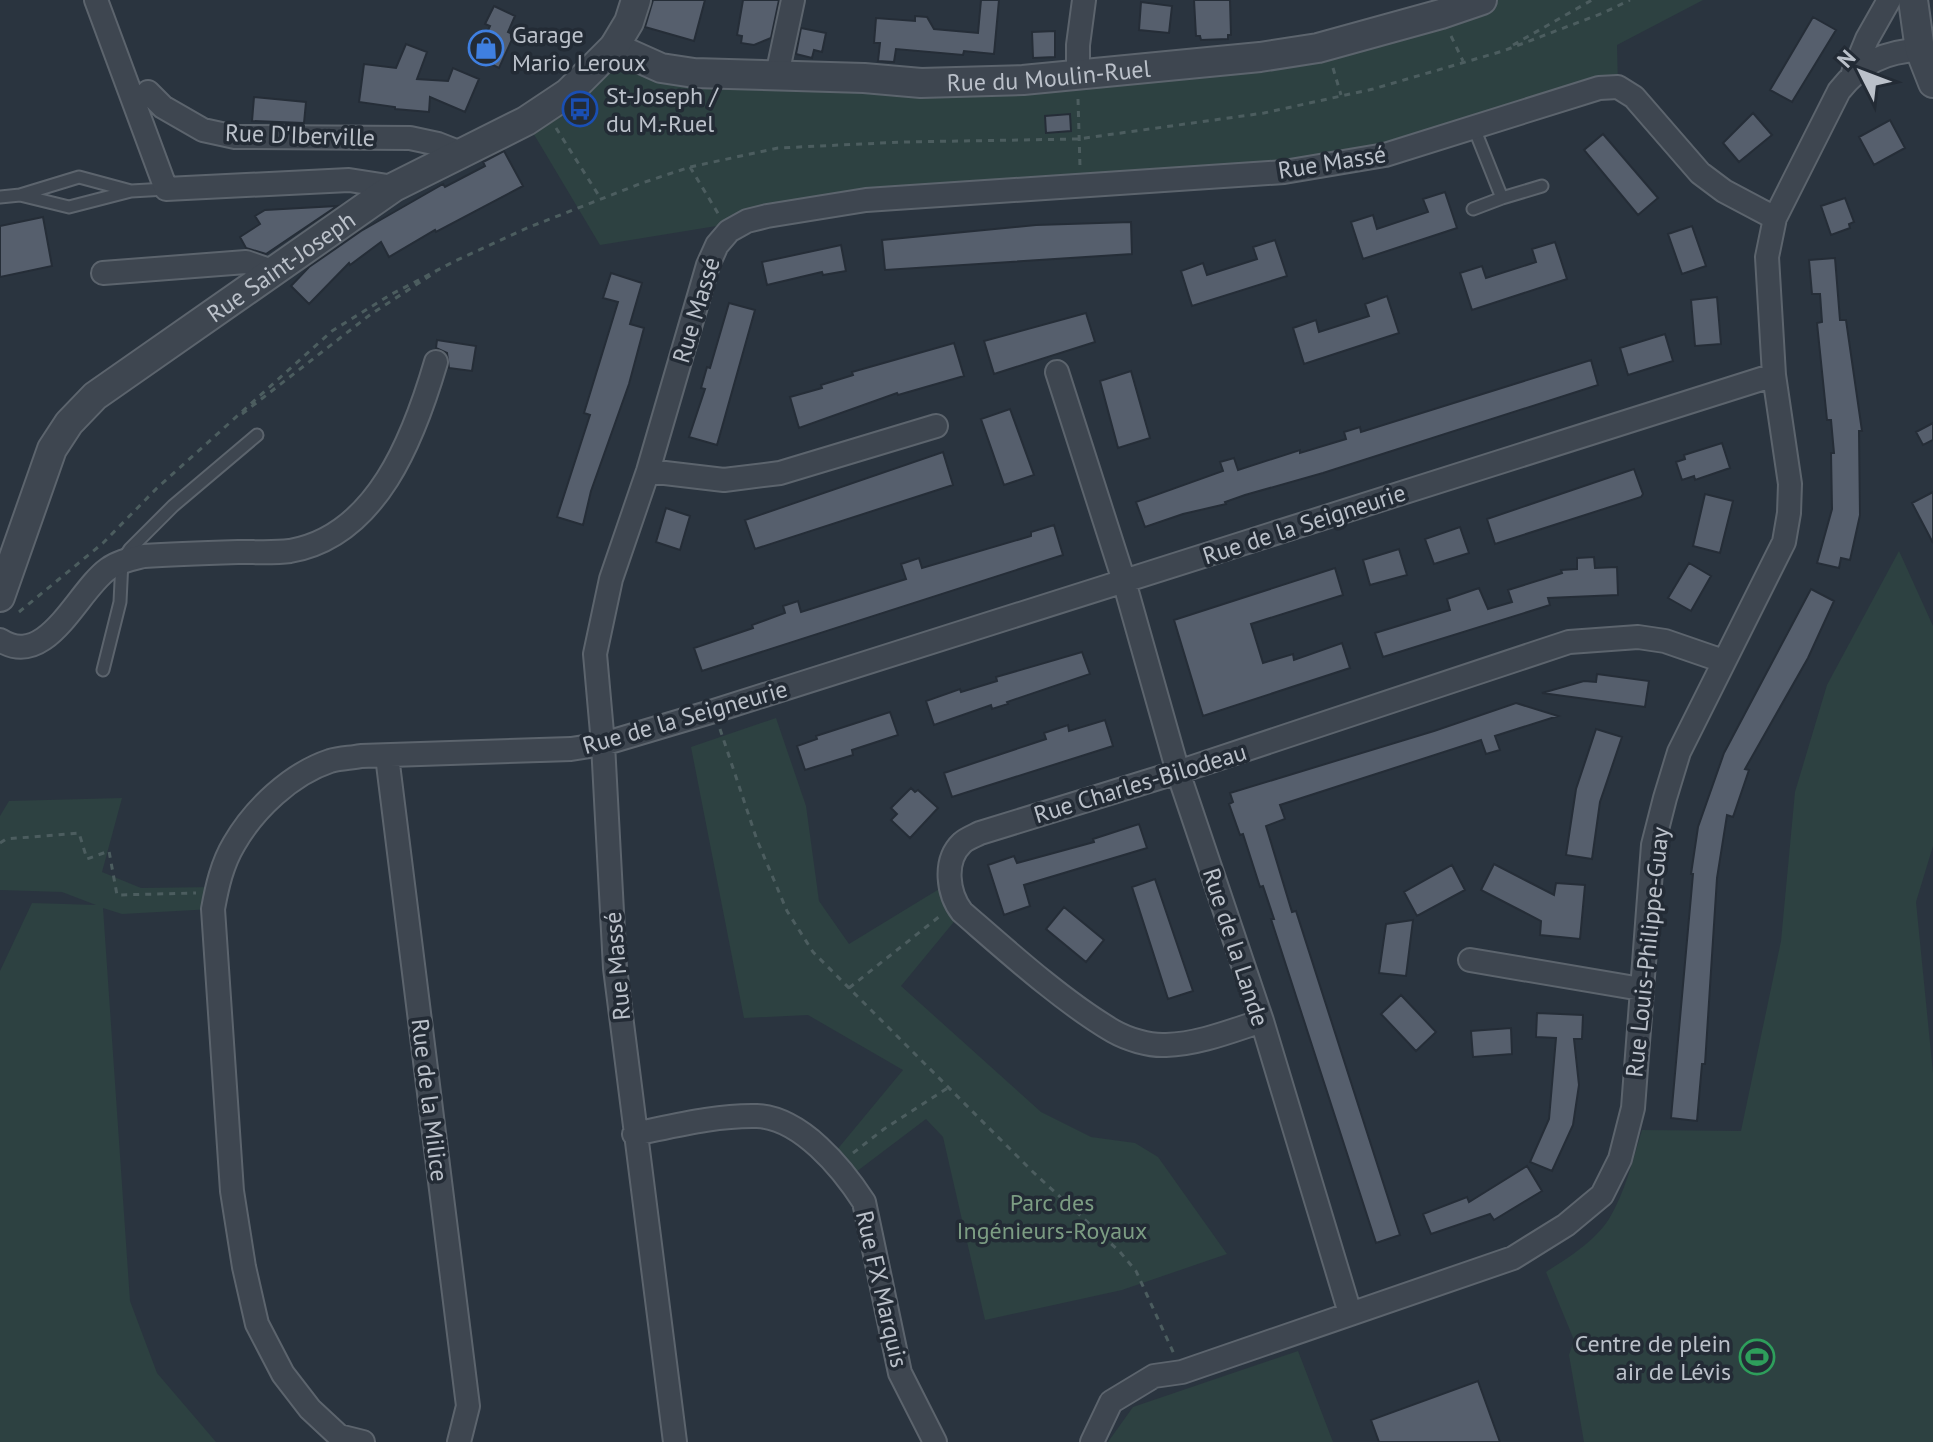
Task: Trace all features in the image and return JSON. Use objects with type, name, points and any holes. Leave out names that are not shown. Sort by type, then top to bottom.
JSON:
[{"type":"street","points":[[96,0],[166,189],[349,180],[394,187]]},
{"type":"street","name":"Rue Saint-Joseph","points":[[6,607],[52,449],[69,423],[95,396],[394,187],[526,121],[568,93],[614,47],[629,22],[636,0]]},
{"type":"street","points":[[777,75],[793,0]]},
{"type":"street","points":[[1078,74],[1084,0]]},
{"type":"street","name":"Rue du Moulin-Ruel","points":[[614,47],[661,68],[694,73],[921,83],[1023,80],[1260,57],[1327,45],[1482,0]]},
{"type":"street","name":"Rue Louis-Philippe-Guay","points":[[1092,1442],[1111,1402],[1154,1376],[1182,1372],[1513,1258],[1566,1225],[1602,1195],[1620,1159],[1633,1108],[1653,845],[1665,798],[1679,752],[1784,542],[1790,484],[1774,375],[1767,257],[1775,218],[1889,0]]},
{"type":"street","points":[[1913,0],[1920,50],[1933,83]]},
{"type":"street","name":"Rue Louis-Philippe-Guay","points":[[1853,74],[1880,57],[1899,51],[1920,50]]},
{"type":"street","name":"Rue Massé","points":[[675,1442],[615,968],[595,654],[611,579],[648,471],[708,265],[717,245],[729,231],[747,221],[767,216],[866,200],[1284,172],[1385,155],[1599,88],[1618,87],[1634,97],[1700,173],[1724,191],[1775,218]]},
{"type":"street","name":"Rue D'Iberville","points":[[148,92],[163,107],[203,130],[235,137],[410,138],[461,153]]},
{"type":"street","points":[[103,273],[246,262],[275,272]]},
{"type":"street","points":[[0,640],[19,648],[33,646],[46,639],[96,580],[122,561],[144,556],[287,551],[329,538],[345,528],[381,488],[413,427],[436,362]]},
{"type":"street","name":"Rue de la Lande","points":[[1057,372],[1124,581],[1178,772],[1262,1021],[1350,1313]]},
{"type":"street","name":"Rue de la Seigneurie","points":[[363,1442],[339,1436],[310,1409],[283,1374],[257,1324],[232,1191],[213,909],[220,875],[233,846],[252,818],[300,776],[331,760],[571,749],[603,744],[1774,375]]},
{"type":"street","points":[[648,471],[724,480],[780,473],[936,426]]},
{"type":"street","name":"Rue Charles-Bilodeau","points":[[956,904],[949,882],[953,857],[962,842],[980,833],[1178,772],[1569,642],[1638,637],[1665,641],[1723,661]]},
{"type":"street","name":"Rue de la Milice","points":[[387,756],[468,1406],[459,1442]]},
{"type":"street","points":[[956,904],[972,921],[1077,1006],[1115,1032],[1137,1041],[1164,1045],[1202,1040],[1262,1021]]},
{"type":"street","points":[[1470,960],[1641,989]]},
{"type":"street","name":"Rue FX Marquis","points":[[634,1134],[714,1119],[759,1116],[802,1134],[838,1165],[864,1202],[900,1373],[935,1442]]},
{"type":"lane","points":[[1474,128],[1502,198]]},
{"type":"lane","points":[[0,197],[20,195],[79,177],[131,191]]},
{"type":"lane","points":[[1473,209],[1542,186]]},
{"type":"lane","points":[[20,195],[69,207],[131,191],[166,189]]},
{"type":"lane","points":[[103,670],[120,602],[122,561],[139,538],[173,506],[257,435]]},
{"type":"path","points":[[1503,51],[1592,0]]},
{"type":"path","points":[[6,607],[62,577],[103,543],[332,331],[390,295],[453,262],[601,199],[690,167],[778,148],[1078,139],[1264,113],[1341,96],[1503,51],[1630,0]]},
{"type":"path","points":[[1441,14],[1464,62]]},
{"type":"path","points":[[1327,45],[1341,96]]},
{"type":"path","points":[[1078,74],[1081,187]]},
{"type":"path","points":[[544,108],[601,199]]},
{"type":"path","points":[[690,167],[729,231]]},
{"type":"path","points":[[223,429],[371,314],[453,262]]},
{"type":"path","points":[[714,711],[757,840],[787,911],[813,952],[1033,1172],[1120,1252],[1136,1271],[1182,1372]]},
{"type":"path","points":[[0,843],[6,839],[79,833],[87,859],[109,851],[117,895],[216,892]]},
{"type":"path","points":[[848,989],[956,904]]},
{"type":"path","points":[[838,1165],[884,1129],[950,1087]]},
{"type":"green space","points":[[1482,0],[1703,0],[1617,45],[1618,87],[1385,155],[747,221],[600,245],[526,121],[614,47],[638,59],[864,78],[1260,57]]},
{"type":"green space","points":[[1899,551],[1933,626],[1933,846],[1916,902],[1933,1073],[1933,1442],[1584,1442],[1569,1355],[1574,1340],[1546,1272],[1589,1242],[1609,1219],[1624,1187],[1642,1130],[1741,1131],[1781,941],[1795,792],[1827,685]]},
{"type":"green space","name":"Parc des Ingénieurs-Royaux","points":[[776,718],[806,806],[819,901],[849,944],[949,883],[962,912],[901,986],[1041,1112],[1091,1137],[1135,1143],[1158,1157],[1227,1254],[1122,1290],[985,1320],[943,1137],[926,1119],[848,1178],[831,1157],[903,1070],[808,1015],[744,1018],[691,747]]},
{"type":"green space","points":[[122,798],[102,872],[141,888],[218,887],[213,909],[122,914],[103,908],[130,1301],[157,1373],[216,1442],[0,1442],[0,971],[32,903],[96,905],[62,892],[0,890],[0,816],[9,801]]},
{"type":"green space","points":[[1298,1351],[1333,1442],[1108,1442],[1133,1407]]},
{"type":"building","points":[[653,0],[705,0],[694,41],[645,27]]},
{"type":"building","points":[[743,0],[779,0],[771,38],[754,45],[741,43],[742,36],[737,35]]},
{"type":"building","points":[[981,0],[999,0],[994,54],[964,51],[963,55],[896,49],[894,62],[878,61],[880,43],[874,43],[876,18],[915,21],[915,16],[927,17],[934,29],[978,33]]},
{"type":"building","points":[[1194,0],[1230,0],[1231,35],[1228,39],[1201,40],[1200,36],[1196,36]]},
{"type":"building","points":[[1141,2],[1172,6],[1169,33],[1139,30]]},
{"type":"building","points":[[494,6],[515,16],[508,32],[514,35],[499,68],[476,57],[490,26],[485,24]]},
{"type":"building","points":[[1813,17],[1836,30],[1792,102],[1770,90]]},
{"type":"building","points":[[801,28],[826,33],[822,52],[814,50],[812,58],[796,54]]},
{"type":"building","points":[[1055,31],[1055,57],[1033,58],[1032,32]]},
{"type":"building","points":[[406,44],[427,52],[417,79],[448,81],[453,68],[479,79],[465,112],[430,97],[429,112],[359,102],[364,64],[396,68]]},
{"type":"building","points":[[254,97],[306,102],[304,123],[252,121]]},
{"type":"building","points":[[1753,113],[1772,135],[1739,162],[1723,143]]},
{"type":"building","points":[[1070,114],[1071,131],[1046,133],[1045,116]]},
{"type":"building","points":[[1890,120],[1905,148],[1874,165],[1859,137]]},
{"type":"building","points":[[1603,134],[1658,198],[1638,215],[1584,150]]},
{"type":"building","points":[[504,151],[523,186],[389,257],[381,242],[349,263],[309,304],[291,286],[309,267],[361,231],[443,184],[445,187],[485,166],[483,162]]},
{"type":"building","points":[[1445,192],[1457,228],[1363,259],[1351,222],[1373,215],[1377,229],[1428,212],[1423,199]]},
{"type":"building","points":[[1845,198],[1854,222],[1849,224],[1850,228],[1831,235],[1821,206]]},
{"type":"building","points":[[337,206],[266,254],[246,248],[240,237],[260,224],[255,216],[265,210]]},
{"type":"building","points":[[43,217],[52,266],[0,277],[0,226]]},
{"type":"building","points":[[1131,222],[1132,254],[885,270],[882,240],[1036,225]]},
{"type":"building","points":[[1692,226],[1706,266],[1682,274],[1668,234]]},
{"type":"building","points":[[1275,240],[1287,276],[1192,306],[1181,271],[1203,263],[1207,275],[1257,259],[1253,247]]},
{"type":"building","points":[[1555,242],[1567,279],[1472,310],[1460,273],[1482,266],[1486,278],[1536,262],[1532,249]]},
{"type":"building","points":[[841,245],[846,271],[823,275],[822,272],[767,285],[762,262]]},
{"type":"building","points":[[1835,258],[1840,320],[1846,320],[1862,431],[1859,431],[1860,515],[1850,560],[1841,558],[1839,568],[1817,563],[1832,509],[1831,453],[1834,453],[1831,420],[1827,420],[1817,323],[1822,322],[1820,294],[1812,294],[1809,260]]},
{"type":"building","points":[[611,273],[642,283],[630,324],[644,328],[629,384],[591,491],[583,525],[557,517],[590,415],[584,413],[618,302],[603,298]]},
{"type":"building","points":[[1387,296],[1399,333],[1304,364],[1293,328],[1316,320],[1319,332],[1369,316],[1365,304]]},
{"type":"building","points":[[1717,297],[1721,344],[1695,346],[1691,300]]},
{"type":"building","points":[[729,303],[755,310],[717,445],[689,437],[705,389],[701,388],[707,367],[710,368]]},
{"type":"building","points":[[1086,313],[1095,342],[994,374],[984,341]]},
{"type":"building","points":[[1665,334],[1673,361],[1628,375],[1620,348]]},
{"type":"building","points":[[437,340],[476,346],[472,371],[449,368],[447,353],[436,348]]},
{"type":"building","points":[[954,343],[964,376],[897,393],[799,428],[790,397],[822,388],[821,385],[853,375],[852,372]]},
{"type":"building","points":[[1591,360],[1598,385],[1245,495],[1226,504],[1145,527],[1136,502],[1223,471],[1220,462],[1234,458],[1238,470],[1300,450],[1300,453],[1346,439],[1344,432],[1360,427],[1361,432]]},
{"type":"building","points":[[1131,371],[1150,438],[1118,448],[1100,381]]},
{"type":"building","points":[[1010,409],[1034,475],[1004,485],[981,419]]},
{"type":"building","points":[[1933,423],[1933,440],[1923,445],[1916,432]]},
{"type":"building","points":[[1722,443],[1730,468],[1695,480],[1694,476],[1682,480],[1676,462],[1685,459],[1684,455]]},
{"type":"building","points":[[943,452],[953,485],[755,549],[745,520]]},
{"type":"building","points":[[1634,469],[1643,494],[1641,497],[1495,544],[1487,519]]},
{"type":"building","points":[[1933,492],[1933,543],[1912,503]]},
{"type":"building","points":[[1705,494],[1733,501],[1720,553],[1693,546]]},
{"type":"building","points":[[666,508],[690,516],[680,550],[656,542]]},
{"type":"building","points":[[1054,525],[1063,555],[702,671],[694,648],[753,628],[752,625],[785,613],[783,606],[798,601],[801,612],[906,579],[901,564],[919,558],[922,568],[1031,536],[1031,532]]},
{"type":"building","points":[[1460,527],[1469,553],[1434,564],[1425,539]]},
{"type":"building","points":[[1399,549],[1407,575],[1370,585],[1363,560]]},
{"type":"building","points":[[1594,557],[1595,568],[1617,567],[1618,595],[1548,598],[1550,605],[1383,657],[1375,633],[1450,610],[1447,599],[1479,588],[1488,609],[1512,602],[1508,590],[1562,573],[1561,570],[1577,569],[1577,558]]},
{"type":"building","points":[[1689,563],[1711,576],[1691,611],[1668,598]]},
{"type":"building","points":[[1335,568],[1343,595],[1251,624],[1263,663],[1293,654],[1294,660],[1342,643],[1350,668],[1203,716],[1174,620]]},
{"type":"building","points":[[1811,589],[1834,601],[1808,658],[1745,769],[1749,770],[1733,817],[1727,815],[1717,878],[1705,1064],[1702,1064],[1697,1121],[1671,1118],[1691,874],[1698,827],[1724,753]]},
{"type":"building","points":[[1082,652],[1090,674],[1008,704],[992,709],[991,705],[934,725],[926,701]]},
{"type":"building","points":[[1597,674],[1649,681],[1645,707],[1542,693],[1584,681],[1596,682]]},
{"type":"building","points":[[1516,703],[1558,716],[1495,736],[1500,750],[1486,754],[1481,740],[1280,805],[1285,819],[1266,826],[1400,1235],[1376,1243],[1263,886],[1260,887],[1243,834],[1240,835],[1229,804],[1233,802],[1230,793]]},
{"type":"building","points":[[890,712],[898,735],[852,750],[853,755],[805,770],[797,746],[817,739],[816,736]]},
{"type":"building","points":[[1105,720],[1113,746],[952,797],[944,773],[1046,739],[1044,733],[1068,725],[1069,731]]},
{"type":"building","points":[[1596,729],[1622,737],[1600,802],[1592,859],[1566,855],[1576,789]]},
{"type":"building","points":[[911,788],[915,792],[918,790],[938,808],[910,838],[891,820],[897,814],[891,808]]},
{"type":"building","points":[[1139,824],[1147,848],[1024,885],[1030,906],[1004,915],[988,865],[1014,856],[1017,863],[1094,842],[1093,839]]},
{"type":"building","points":[[1494,864],[1554,895],[1556,883],[1585,885],[1580,939],[1540,935],[1541,921],[1481,890]]},
{"type":"building","points":[[1452,865],[1465,890],[1417,916],[1404,892]]},
{"type":"building","points":[[1155,879],[1193,991],[1168,999],[1132,887]]},
{"type":"building","points":[[1064,907],[1104,940],[1086,962],[1046,929]]},
{"type":"building","points":[[1413,920],[1406,976],[1379,973],[1386,924]]},
{"type":"building","points":[[1401,995],[1436,1032],[1416,1051],[1381,1014]]},
{"type":"building","points":[[1537,1013],[1583,1015],[1582,1039],[1574,1039],[1579,1085],[1573,1125],[1552,1171],[1530,1162],[1549,1119],[1556,1038],[1536,1037]]},
{"type":"building","points":[[1511,1028],[1512,1054],[1473,1057],[1471,1031]]},
{"type":"building","points":[[1527,1166],[1542,1191],[1494,1220],[1490,1214],[1431,1234],[1423,1214],[1467,1197],[1469,1202]]},
{"type":"building","points":[[1478,1381],[1500,1442],[1379,1442],[1371,1420]]},
{"type":"place","name":"Garage Mario Leroux","points":[[486,48]]},
{"type":"place","name":"St-Joseph / du M.-Ruel","points":[[580,109]]},
{"type":"place","name":"Centre de plein air de Lévis","points":[[1757,1357]]}]
